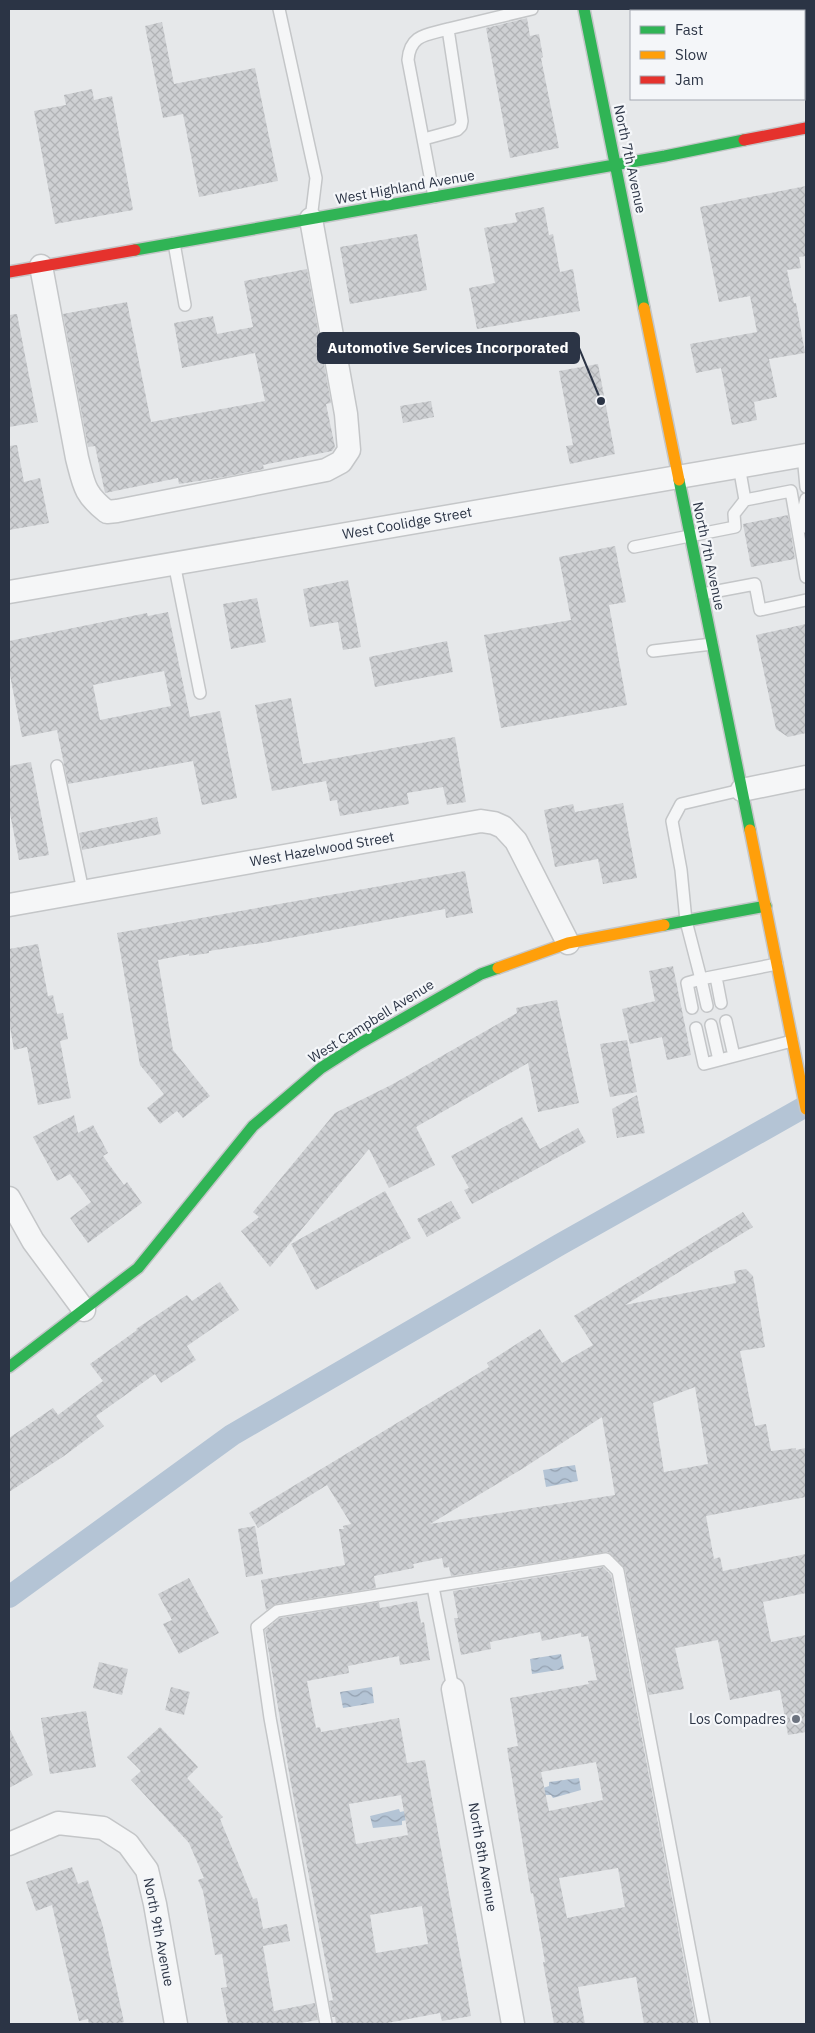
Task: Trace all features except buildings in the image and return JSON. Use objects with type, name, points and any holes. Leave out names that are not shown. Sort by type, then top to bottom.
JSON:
[{"type":"street","name":"North 7th Avenue","points":[[584,9],[806,1109]]},
{"type":"street","name":"West Highland Avenue","points":[[9,272],[615,165],[806,128]]},
{"type":"street","points":[[40,266],[83,483],[92,500],[107,512],[117,511],[326,470],[341,462],[349,450],[346,414],[311,218]]},
{"type":"street","name":"West Coolidge Street","points":[[9,592],[805,455]]},
{"type":"street","points":[[742,790],[806,777]]},
{"type":"street","name":"West Hazelwood Street","points":[[9,905],[481,821],[503,827],[516,841],[568,943]]},
{"type":"street","name":"West Campbell Avenue","points":[[9,1367],[138,1268],[253,1126],[321,1068],[357,1045],[481,974],[568,943],[766,906]]},
{"type":"street","points":[[9,1198],[33,1241],[84,1310]]},
{"type":"street","name":"North 8th Avenue","points":[[453,1689],[513,2024]]},
{"type":"street","name":"North 9th Avenue","points":[[9,1844],[58,1823],[103,1828],[128,1844],[146,1870],[155,1904],[176,2024]]},
{"type":"lane","points":[[280,9],[316,178],[311,218]]},
{"type":"lane","points":[[434,197],[408,60],[409,49],[418,37],[532,9]]},
{"type":"lane","points":[[424,139],[457,130],[461,126],[462,121],[448,29]]},
{"type":"lane","points":[[174,243],[186,305]]},
{"type":"lane","points":[[805,455],[806,487]]},
{"type":"lane","points":[[738,466],[745,500]]},
{"type":"lane","points":[[634,547],[735,527],[734,514],[745,500],[791,491],[806,577]]},
{"type":"lane","points":[[806,499],[802,515],[806,532]]},
{"type":"lane","points":[[174,563],[200,694]]},
{"type":"lane","points":[[702,594],[756,584],[760,610],[806,600]]},
{"type":"lane","points":[[653,651],[712,644]]},
{"type":"lane","points":[[57,766],[83,892]]},
{"type":"lane","points":[[707,1006],[686,921],[681,870],[672,821],[681,804],[742,790]]},
{"type":"lane","points":[[692,1008],[687,983],[777,964]]},
{"type":"lane","points":[[716,977],[721,1004]]},
{"type":"lane","points":[[726,1021],[734,1056]]},
{"type":"lane","points":[[711,1025],[719,1060]]},
{"type":"lane","points":[[696,1028],[704,1064],[792,1041]]},
{"type":"lane","points":[[326,2024],[270,1718],[257,1627],[277,1611],[606,1559],[618,1571],[704,2024]]},
{"type":"lane","points":[[434,1587],[453,1689]]},
{"type":"water","points":[[575,1465],[578,1481],[546,1487],[543,1470]]},
{"type":"water","points":[[561,1654],[564,1669],[532,1674],[530,1659]]},
{"type":"water","points":[[372,1687],[374,1703],[343,1708],[340,1692]]},
{"type":"water","points":[[579,1778],[581,1790],[553,1798],[551,1795],[544,1795],[543,1788],[549,1786],[549,1782]]},
{"type":"water","points":[[399,1809],[400,1812],[405,1811],[407,1820],[402,1821],[402,1825],[373,1828],[370,1816]]},
{"type":"waterway","points":[[9,1597],[232,1435],[559,1245],[806,1106]]},
{"type":"traffic: fast","points":[[584,9],[644,308]]},
{"type":"traffic: fast","points":[[135,250],[665,156],[744,140]]},
{"type":"traffic: fast","points":[[679,480],[750,830]]},
{"type":"traffic: fast","points":[[664,925],[766,906]]},
{"type":"traffic: fast","points":[[9,1367],[138,1268],[253,1126],[321,1068],[357,1045],[481,974],[498,968]]},
{"type":"traffic: slow","points":[[644,308],[679,480]]},
{"type":"traffic: slow","points":[[750,830],[806,1109]]},
{"type":"traffic: slow","points":[[498,968],[568,943],[664,925]]},
{"type":"traffic: jam","points":[[744,140],[806,128]]},
{"type":"traffic: jam","points":[[9,272],[135,250]]},
{"type":"place","name":"Automotive Services Incorporated","points":[[601,401]]},
{"type":"place","name":"Los Compadres","points":[[796,1719]]}]
